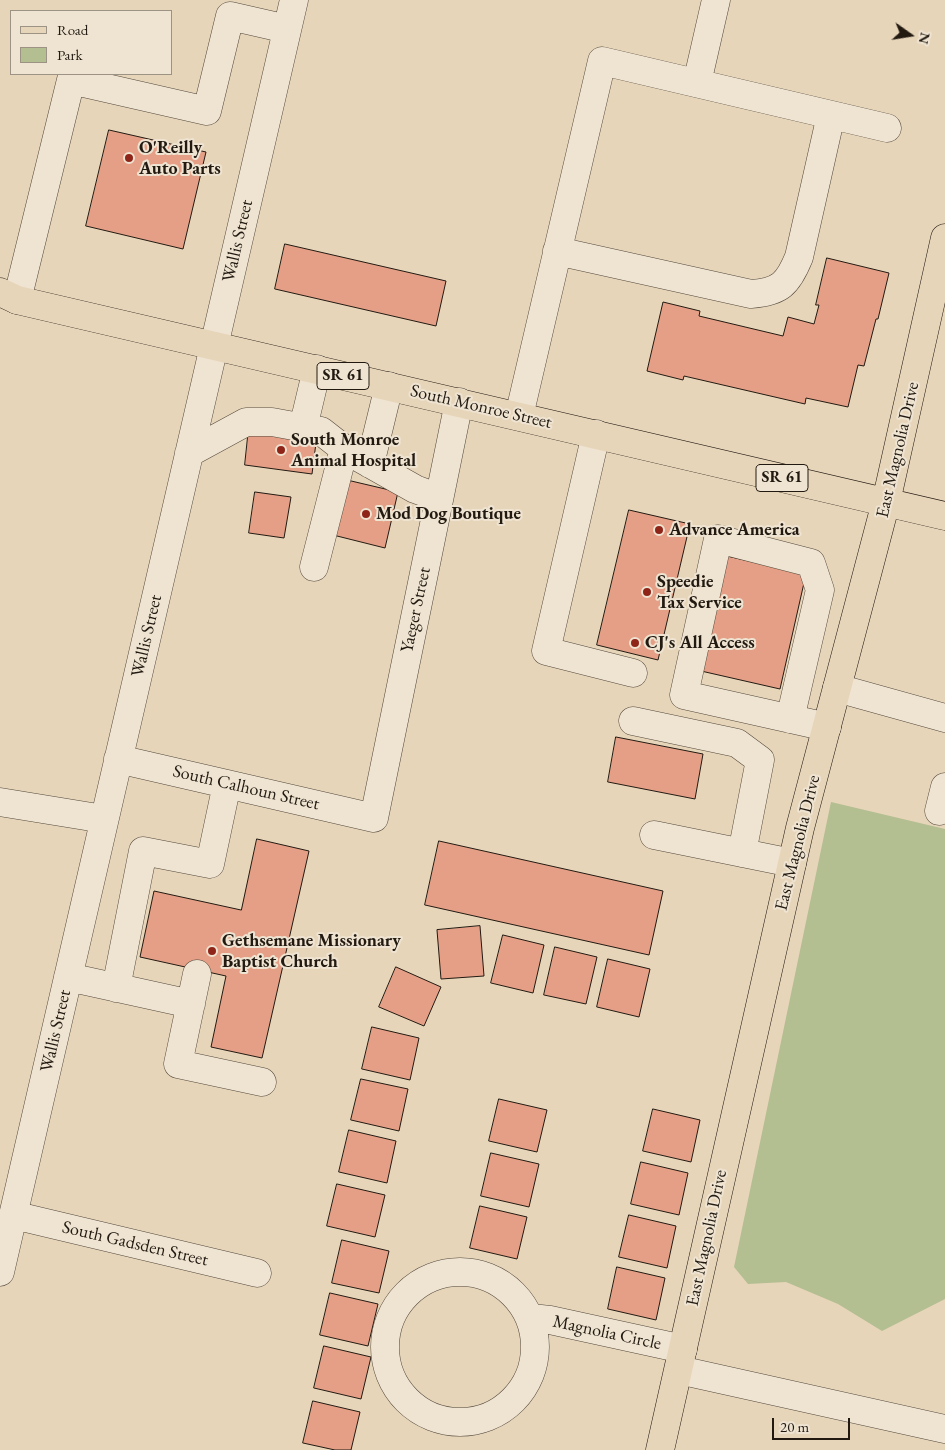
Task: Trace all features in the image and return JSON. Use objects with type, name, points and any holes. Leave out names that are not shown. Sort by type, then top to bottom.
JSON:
[{"type":"main road","name":"East Magnolia Drive","points":[[660,1450],[792,863],[886,502],[943,253]]},
{"type":"main road","name":"South Monroe Street","points":[[6,297],[945,516]]},
{"type":"street","name":"Wallis Street","points":[[0,1272],[294,0]]},
{"type":"street","points":[[697,83],[716,0]]},
{"type":"street","points":[[6,297],[71,80],[207,111],[230,16],[287,28]]},
{"type":"street","points":[[519,416],[602,61],[887,128]]},
{"type":"street","points":[[557,251],[751,294],[768,293],[782,285],[792,276],[799,257],[831,115]]},
{"type":"street","points":[[303,428],[317,370]]},
{"type":"street","points":[[370,464],[389,386]]},
{"type":"street","name":"Yaeger Street","points":[[374,818],[459,402]]},
{"type":"street","points":[[189,453],[246,422],[272,422],[321,431],[344,449],[370,464],[415,489],[439,498]]},
{"type":"street","points":[[596,434],[546,651],[633,673]]},
{"type":"street","points":[[314,567],[344,449]]},
{"type":"street","points":[[790,719],[820,590],[811,563],[718,539],[684,695],[790,719],[827,727]]},
{"type":"street","points":[[837,688],[945,718]]},
{"type":"street","points":[[633,721],[738,743],[760,760],[742,853]]},
{"type":"street","name":"South Calhoun Street","points":[[118,759],[374,818]]},
{"type":"street","points":[[116,988],[144,851],[210,864],[226,784]]},
{"type":"street","points":[[0,802],[104,819]]},
{"type":"street","points":[[654,835],[792,863]]},
{"type":"street","points":[[197,974],[178,1064],[262,1082]]},
{"type":"street","points":[[68,977],[190,1004]]},
{"type":"street","name":"South Gadsden Street","points":[[13,1215],[257,1273]]},
{"type":"street","name":"Magnolia Circle","points":[[449,1272],[474,1272],[498,1281],[517,1297],[531,1318],[536,1341],[534,1364],[526,1386],[510,1404],[491,1417],[468,1423],[445,1422],[423,1414],[405,1399],[392,1380],[385,1358],[386,1334],[393,1313],[407,1294],[425,1280],[449,1272]]},
{"type":"street","name":"Magnolia Circle","points":[[531,1318],[550,1320],[681,1359]]},
{"type":"street","points":[[681,1359],[945,1428]]},
{"type":"green space","points":[[831,802],[945,829],[945,1299],[882,1331],[838,1304],[786,1282],[748,1284],[734,1267]]},
{"type":"building","points":[[109,130],[206,152],[183,249],[86,226]]},
{"type":"building","points":[[285,244],[446,281],[436,326],[275,289]]},
{"type":"building","points":[[827,258],[889,273],[864,366],[858,365],[848,407],[806,398],[805,404],[684,376],[683,380],[647,371],[663,302],[700,311],[699,316],[783,336],[788,317],[814,324],[819,305],[816,305]]},
{"type":"building","name":"South Monroe Animal Hospital","points":[[249,427],[317,435],[312,474],[245,465]]},
{"type":"building","name":"Mod Dog Boutique","points":[[347,480],[398,492],[385,548],[333,535]]},
{"type":"building","points":[[255,492],[291,497],[284,538],[249,533]]},
{"type":"building","points":[[629,510],[690,524],[658,660],[597,645]]},
{"type":"building","points":[[727,556],[806,574],[780,689],[701,671]]},
{"type":"building","points":[[616,737],[703,754],[695,799],[608,782]]},
{"type":"building","name":"Gethsemane Missionary Baptist Church","points":[[257,839],[309,851],[262,1058],[211,1047],[226,976],[140,957],[154,891],[241,910]]},
{"type":"building","points":[[439,841],[663,891],[649,955],[425,905]]},
{"type":"building","points":[[480,926],[484,976],[441,979],[437,930]]},
{"type":"building","points":[[503,935],[544,945],[533,993],[491,983]]},
{"type":"building","points":[[555,947],[597,957],[586,1004],[544,995]]},
{"type":"building","points":[[608,959],[650,969],[639,1017],[597,1007]]},
{"type":"building","points":[[396,967],[441,987],[424,1026],[379,1007]]},
{"type":"building","points":[[372,1027],[419,1038],[410,1080],[362,1069]]},
{"type":"building","points":[[361,1079],[408,1089],[399,1131],[351,1120]]},
{"type":"building","points":[[499,1099],[547,1110],[537,1152],[489,1141]]},
{"type":"building","points":[[653,1109],[700,1120],[691,1162],[643,1151]]},
{"type":"building","points":[[349,1130],[396,1141],[387,1183],[339,1172]]},
{"type":"building","points":[[491,1153],[539,1164],[529,1207],[481,1196]]},
{"type":"building","points":[[641,1162],[688,1173],[679,1215],[631,1204]]},
{"type":"building","points":[[337,1184],[385,1195],[375,1237],[327,1226]]},
{"type":"building","points":[[480,1206],[527,1217],[517,1259],[470,1248]]},
{"type":"building","points":[[629,1215],[676,1226],[667,1268],[619,1257]]},
{"type":"building","points":[[342,1240],[389,1251],[379,1293],[332,1283]]},
{"type":"building","points":[[617,1267],[665,1278],[656,1320],[608,1309]]},
{"type":"building","points":[[330,1293],[378,1304],[368,1346],[320,1335]]},
{"type":"building","points":[[324,1346],[371,1357],[361,1399],[314,1388]]},
{"type":"building","points":[[313,1401],[360,1412],[351,1450],[335,1450],[303,1443]]},
{"type":"place","name":"O'Reilly Auto Parts","points":[[129,158]]},
{"type":"place","name":"South Monroe Animal Hospital","points":[[281,450]]},
{"type":"place","name":"Mod Dog Boutique","points":[[366,514]]},
{"type":"place","name":"Advance America","points":[[659,530]]},
{"type":"place","name":"Speedie Tax Service","points":[[647,592]]},
{"type":"place","name":"CJ's All Access","points":[[635,643]]},
{"type":"place","name":"Gethsemane Missionary Baptist Church","points":[[212,951]]}]
